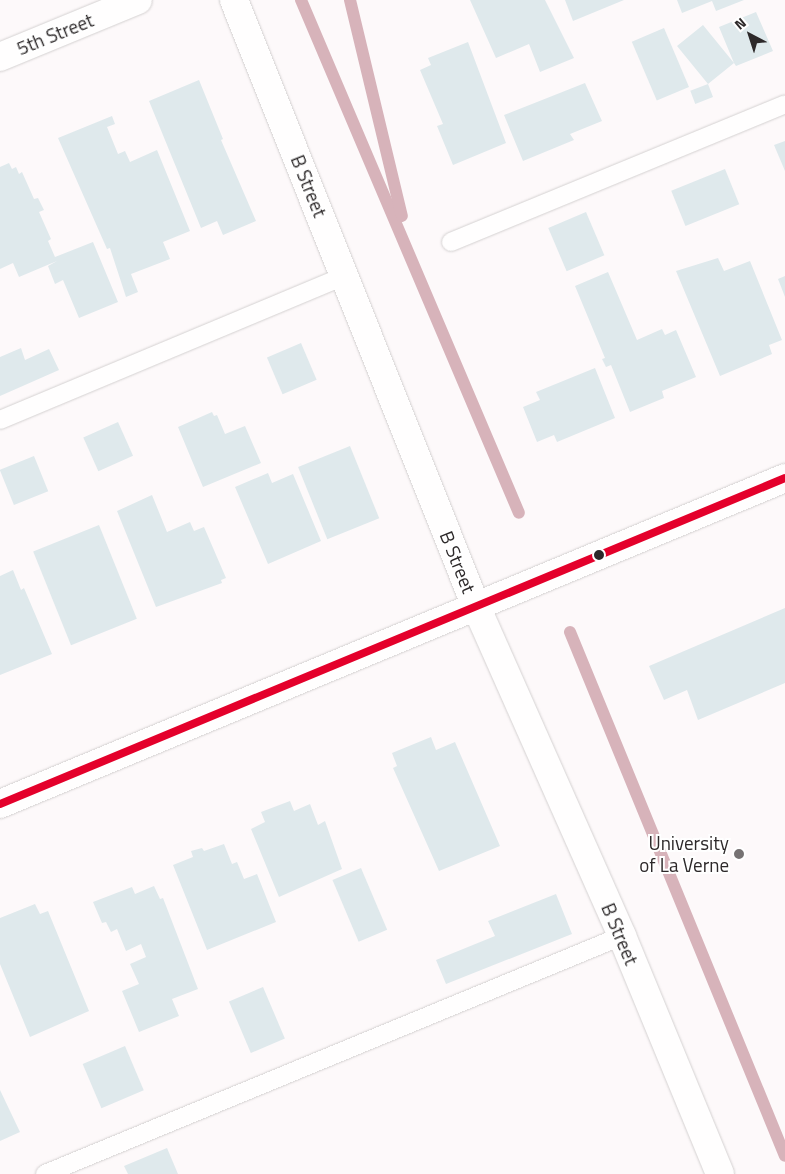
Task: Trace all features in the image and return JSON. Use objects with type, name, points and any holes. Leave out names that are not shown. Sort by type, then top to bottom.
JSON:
[{"type":"street","name":"5th Street","points":[[0,57],[138,0]]},
{"type":"street","name":"B Street","points":[[234,0],[475,604],[622,936],[720,1174]]},
{"type":"street","points":[[0,804],[475,604],[785,478]]},
{"type":"lane","points":[[451,242],[785,104]]},
{"type":"lane","points":[[0,420],[345,276]]},
{"type":"lane","points":[[45,1174],[622,936]]},
{"type":"building","points":[[470,0],[545,0],[574,58],[540,72],[529,44],[496,58]]},
{"type":"building","points":[[565,0],[624,0],[573,21]]},
{"type":"building","points":[[677,0],[744,0],[716,11],[712,1],[682,13]]},
{"type":"building","points":[[756,12],[773,51],[736,66],[719,27]]},
{"type":"building","points":[[703,25],[734,63],[708,84],[677,46]]},
{"type":"building","points":[[664,28],[689,87],[657,101],[632,42]]},
{"type":"building","points":[[468,42],[506,143],[453,165],[437,126],[443,124],[420,70],[431,65],[428,58]]},
{"type":"building","points":[[199,80],[223,139],[221,140],[256,221],[223,235],[217,221],[201,228],[149,101]]},
{"type":"building","points":[[585,83],[602,121],[570,134],[574,140],[523,161],[504,115]]},
{"type":"building","points":[[708,84],[713,97],[695,104],[690,91]]},
{"type":"building","points":[[112,116],[115,124],[107,127],[118,154],[125,151],[130,162],[157,150],[190,231],[163,242],[170,259],[131,274],[138,292],[126,297],[110,248],[107,249],[58,138]]},
{"type":"building","points":[[785,141],[785,171],[774,145]]},
{"type":"building","points":[[9,163],[12,169],[16,167],[19,174],[22,172],[34,199],[38,198],[44,210],[39,212],[51,239],[48,241],[55,257],[93,242],[118,302],[79,318],[63,280],[55,284],[48,266],[57,261],[19,277],[13,263],[0,269],[0,167]]},
{"type":"building","points":[[725,169],[739,204],[685,226],[671,191]]},
{"type":"building","points":[[586,212],[604,255],[567,271],[548,228]]},
{"type":"building","points":[[718,258],[724,271],[750,261],[782,340],[769,345],[772,354],[720,376],[676,271]]},
{"type":"building","points":[[608,272],[637,340],[662,329],[665,335],[676,330],[696,377],[662,391],[664,398],[630,412],[611,365],[606,367],[602,359],[605,358],[575,286]]},
{"type":"building","points":[[785,276],[785,297],[778,279]]},
{"type":"building","points":[[301,343],[317,380],[283,394],[267,357]]},
{"type":"building","points":[[21,348],[25,360],[49,349],[59,370],[0,396],[0,357]]},
{"type":"building","points":[[595,368],[615,418],[557,442],[554,435],[537,442],[523,407],[540,400],[536,392]]},
{"type":"building","points":[[212,412],[214,416],[217,415],[225,434],[245,426],[261,463],[203,487],[178,427]]},
{"type":"building","points":[[118,422],[133,456],[98,471],[83,437]]},
{"type":"building","points":[[350,446],[379,518],[327,539],[298,467]]},
{"type":"building","points":[[34,456],[48,491],[14,505],[0,470]]},
{"type":"building","points":[[268,473],[272,483],[293,474],[321,541],[268,564],[235,487]]},
{"type":"building","points":[[152,495],[167,532],[190,522],[194,531],[204,527],[226,578],[221,580],[222,583],[156,607],[117,511]]},
{"type":"building","points":[[99,525],[137,619],[71,645],[33,552]]},
{"type":"building","points":[[13,570],[21,590],[24,588],[52,654],[0,675],[0,576]]},
{"type":"building","points":[[785,608],[785,683],[698,720],[687,690],[664,700],[649,666]]},
{"type":"building","points":[[431,737],[436,750],[455,742],[500,846],[439,871],[393,768],[397,766],[392,753]]},
{"type":"building","points":[[290,801],[294,811],[310,804],[318,825],[325,821],[342,869],[279,897],[251,829],[265,822],[261,812]]},
{"type":"building","points":[[224,844],[232,864],[237,862],[244,879],[257,874],[276,922],[207,950],[173,865],[193,857],[191,851],[202,848],[204,851]]},
{"type":"building","points":[[361,868],[387,930],[359,942],[332,880]]},
{"type":"building","points":[[154,886],[160,899],[163,898],[198,989],[172,999],[179,1016],[139,1032],[122,991],[139,984],[130,964],[146,957],[141,944],[126,951],[117,929],[111,932],[106,922],[102,923],[93,902],[132,887],[135,894]]},
{"type":"building","points":[[556,894],[572,934],[446,984],[436,960],[495,936],[488,921]]},
{"type":"building","points":[[35,904],[40,914],[48,911],[89,1011],[30,1037],[0,964],[0,918]]},
{"type":"building","points":[[263,987],[285,1039],[251,1053],[229,1001]]},
{"type":"building","points":[[125,1046],[144,1090],[101,1108],[83,1064]]},
{"type":"building","points":[[0,1090],[20,1132],[0,1141]]},
{"type":"building","points":[[167,1148],[178,1174],[128,1174],[124,1166]]},
{"type":"waterway","points":[[301,0],[519,513]]},
{"type":"waterway","points":[[350,0],[402,216]]},
{"type":"waterway","points":[[570,632],[785,1156]]},
{"type":"transit line","points":[[0,804],[785,478]]},
{"type":"place","name":"University of La Verne","points":[[739,854]]}]
